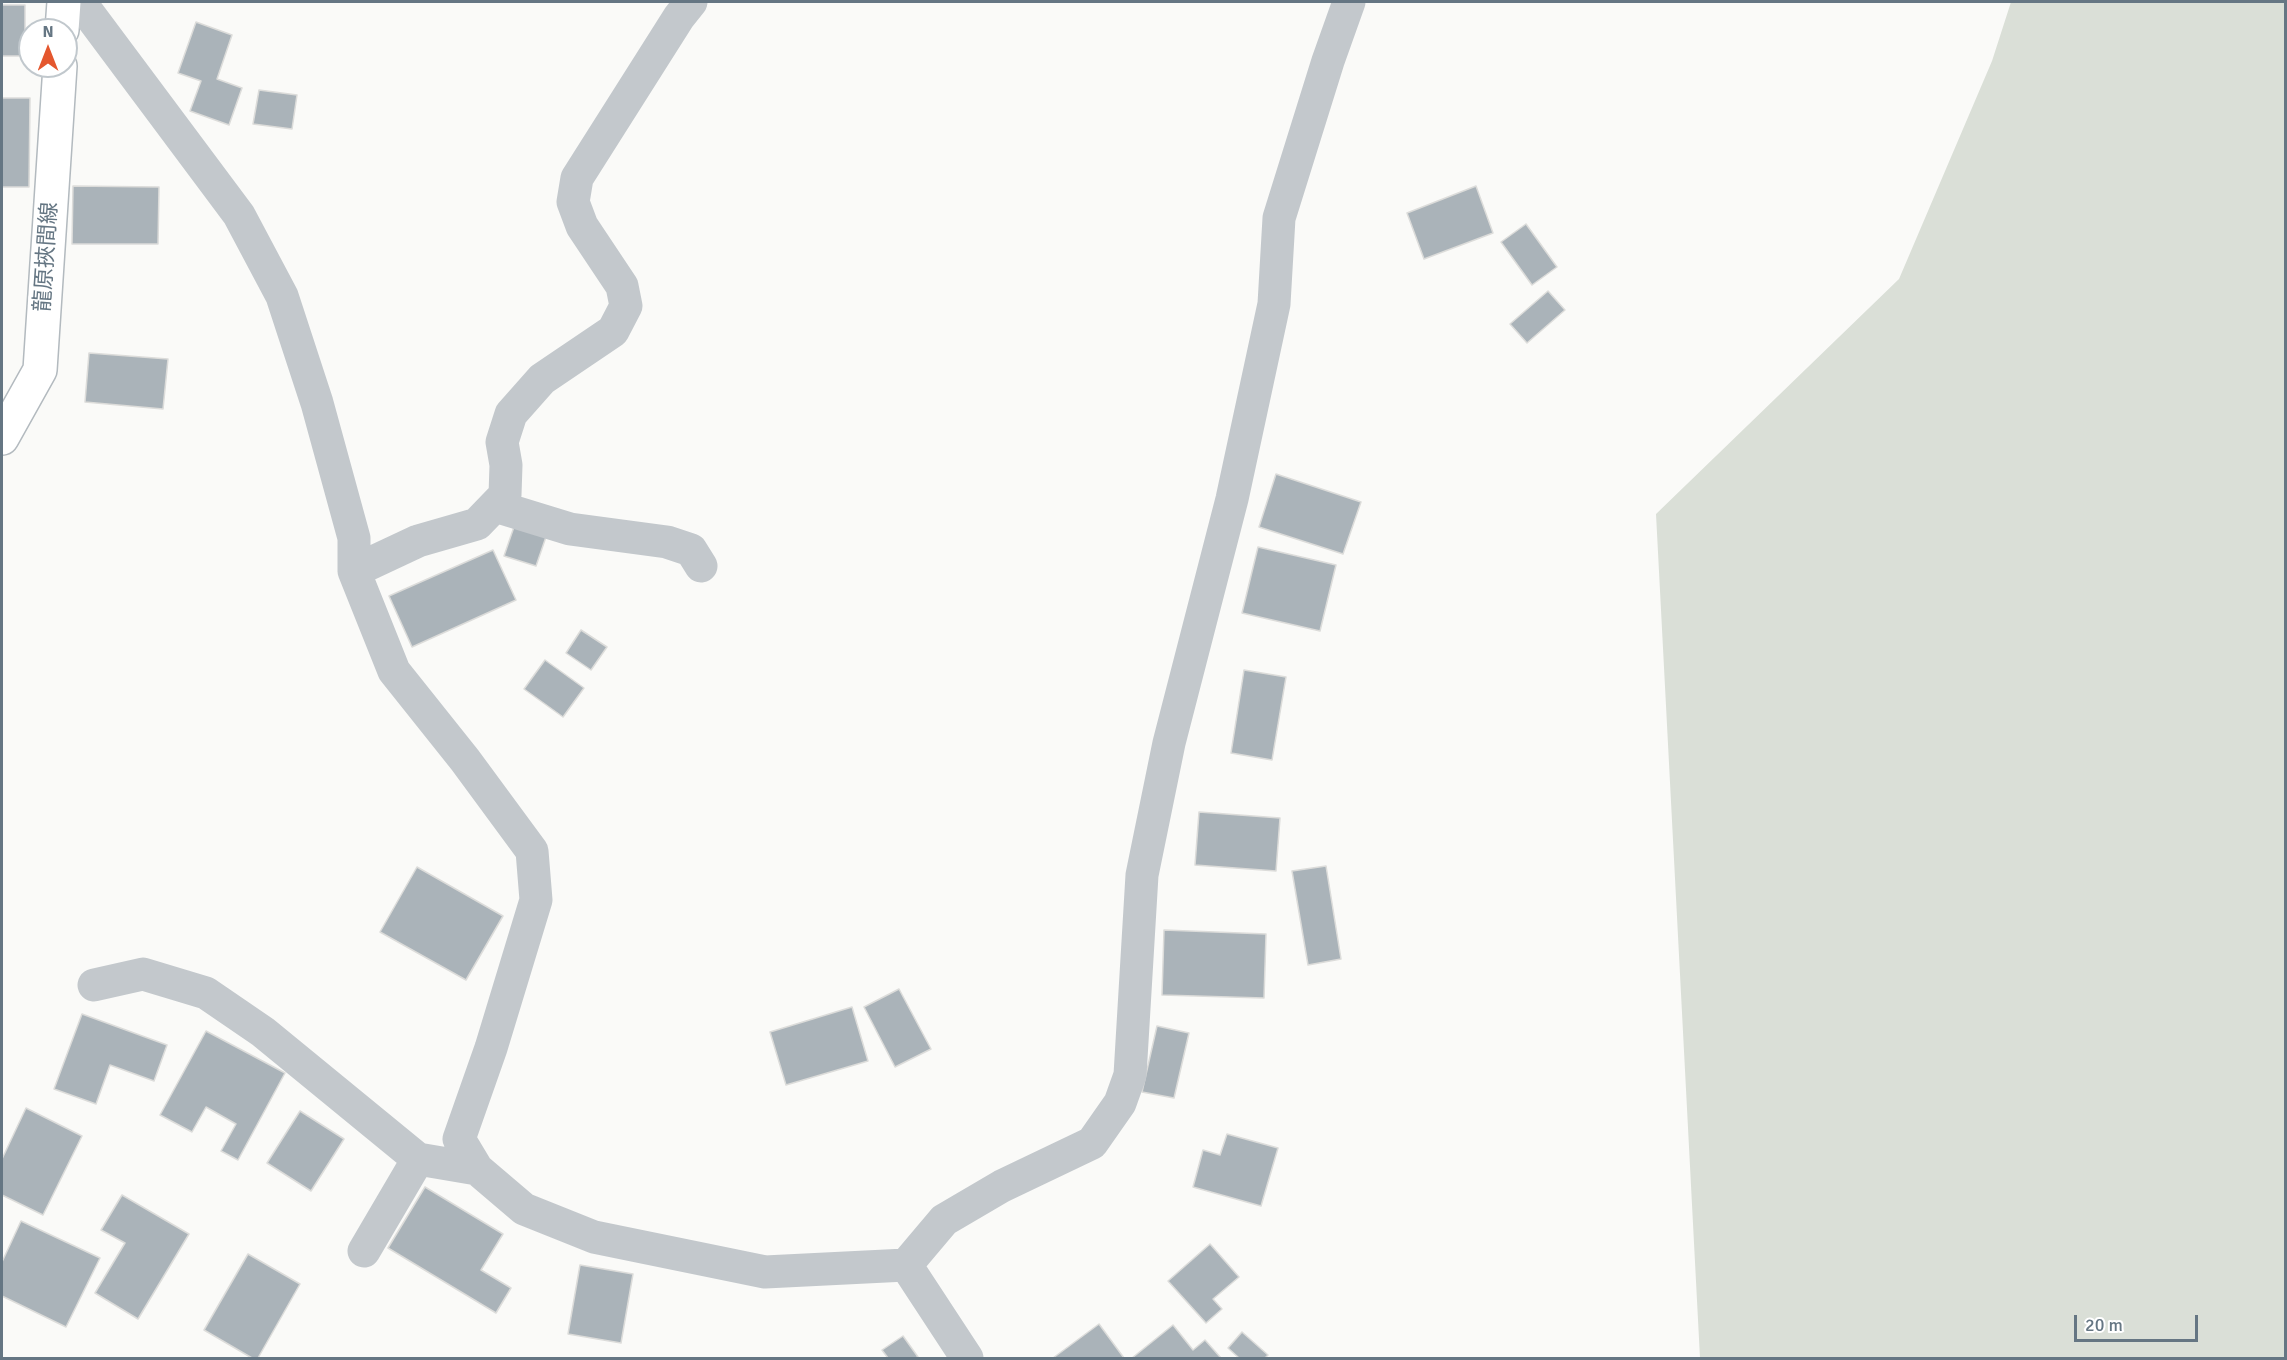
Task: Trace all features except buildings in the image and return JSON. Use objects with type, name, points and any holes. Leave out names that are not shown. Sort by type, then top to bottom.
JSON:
[{"type":"main road","points":[[63,18],[64,2]]},
{"type":"main road","name":"龍原挾間線","points":[[2,438],[40,370],[59,78]]},
{"type":"street","points":[[80,2],[239,215],[282,296],[317,403],[354,537],[354,571],[394,671],[465,760],[532,851],[536,900],[491,1048],[459,1138],[477,1169],[524,1209],[594,1237],[765,1272],[906,1265],[944,1220],[1002,1186],[1092,1143],[1120,1103],[1130,1075],[1142,875],[1169,743],[1232,499],[1274,304],[1279,218],[1349,2]]},
{"type":"street","points":[[354,571],[418,541],[477,524],[505,495],[506,465],[502,442],[511,414],[542,379],[613,330],[627,306],[622,286],[582,226],[573,202],[577,178],[679,16],[691,2]]},
{"type":"street","points":[[495,506],[570,529],[667,542],[691,550],[701,567]]},
{"type":"street","points":[[94,985],[142,974],[206,993],[263,1032],[418,1158],[477,1169]]},
{"type":"street","points":[[364,1251],[418,1158]]},
{"type":"street","points":[[906,1265],[967,1359]]},
{"type":"shaded area","points":[[2011,2],[2285,2],[2285,1358],[1700,1358],[1656,514],[1899,279],[1992,61]]}]
